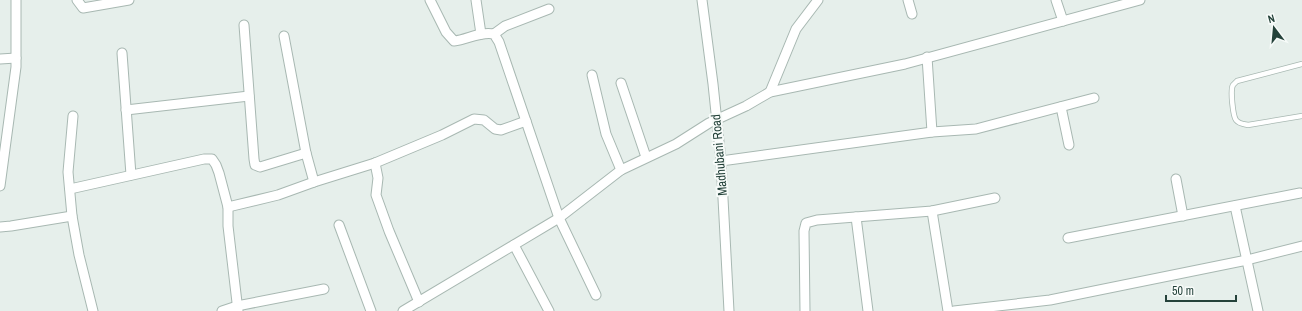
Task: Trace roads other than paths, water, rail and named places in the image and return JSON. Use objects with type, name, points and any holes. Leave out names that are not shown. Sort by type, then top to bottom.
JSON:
[{"type":"street","points":[[0,186],[16,58],[16,0]]},
{"type":"street","points":[[77,0],[83,8],[129,0]]},
{"type":"street","points":[[430,0],[446,32],[454,41],[462,40],[486,32],[494,34],[499,42],[559,218],[596,295]]},
{"type":"street","points":[[476,0],[481,34]]},
{"type":"street","name":"Madhubani Road","points":[[702,0],[721,161],[729,311]]},
{"type":"street","points":[[770,92],[796,29],[818,0]]},
{"type":"street","points":[[908,0],[912,14]]},
{"type":"street","points":[[1056,0],[1063,21]]},
{"type":"street","points":[[403,311],[559,218],[621,170],[676,144],[770,92],[905,64],[1140,0]]},
{"type":"street","points":[[494,34],[505,26],[549,9]]},
{"type":"street","points":[[244,25],[255,165],[260,167],[306,153]]},
{"type":"street","points":[[284,36],[306,153],[314,182]]},
{"type":"street","points":[[122,53],[131,175]]},
{"type":"street","points":[[0,59],[16,58]]},
{"type":"street","points":[[927,58],[932,132]]},
{"type":"street","points":[[592,75],[606,134],[621,170]]},
{"type":"street","points":[[621,83],[646,157]]},
{"type":"street","points":[[126,110],[249,96]]},
{"type":"street","points":[[721,161],[932,132],[976,129],[1094,98]]},
{"type":"street","points":[[1061,107],[1069,145]]},
{"type":"street","points":[[73,116],[68,172],[72,216],[79,255],[93,311]]},
{"type":"street","points":[[228,207],[278,195],[375,163],[442,135],[474,119],[484,120],[495,129],[501,130],[526,121]]},
{"type":"street","points":[[70,189],[204,159],[212,160],[219,173],[228,207],[228,226],[238,309]]},
{"type":"street","points":[[375,163],[378,178],[376,195],[388,231],[419,302]]},
{"type":"street","points":[[1176,179],[1183,216]]},
{"type":"street","points":[[1068,238],[1300,193]]},
{"type":"street","points":[[805,311],[804,226],[806,223],[810,221],[932,211],[995,198]]},
{"type":"street","points":[[1235,206],[1258,311]]},
{"type":"street","points":[[932,211],[948,311]]},
{"type":"street","points":[[0,227],[72,216]]},
{"type":"street","points":[[856,217],[868,311]]},
{"type":"street","points":[[339,225],[371,311]]},
{"type":"street","points":[[514,245],[549,311]]},
{"type":"street","points":[[954,311],[1029,307],[1050,300],[1247,260],[1302,246]]},
{"type":"street","points":[[222,311],[238,309],[324,289]]},
{"type":"lane","points":[[1302,64],[1237,81],[1233,84],[1232,89],[1233,113],[1236,120],[1241,124],[1248,125],[1302,116]]}]
